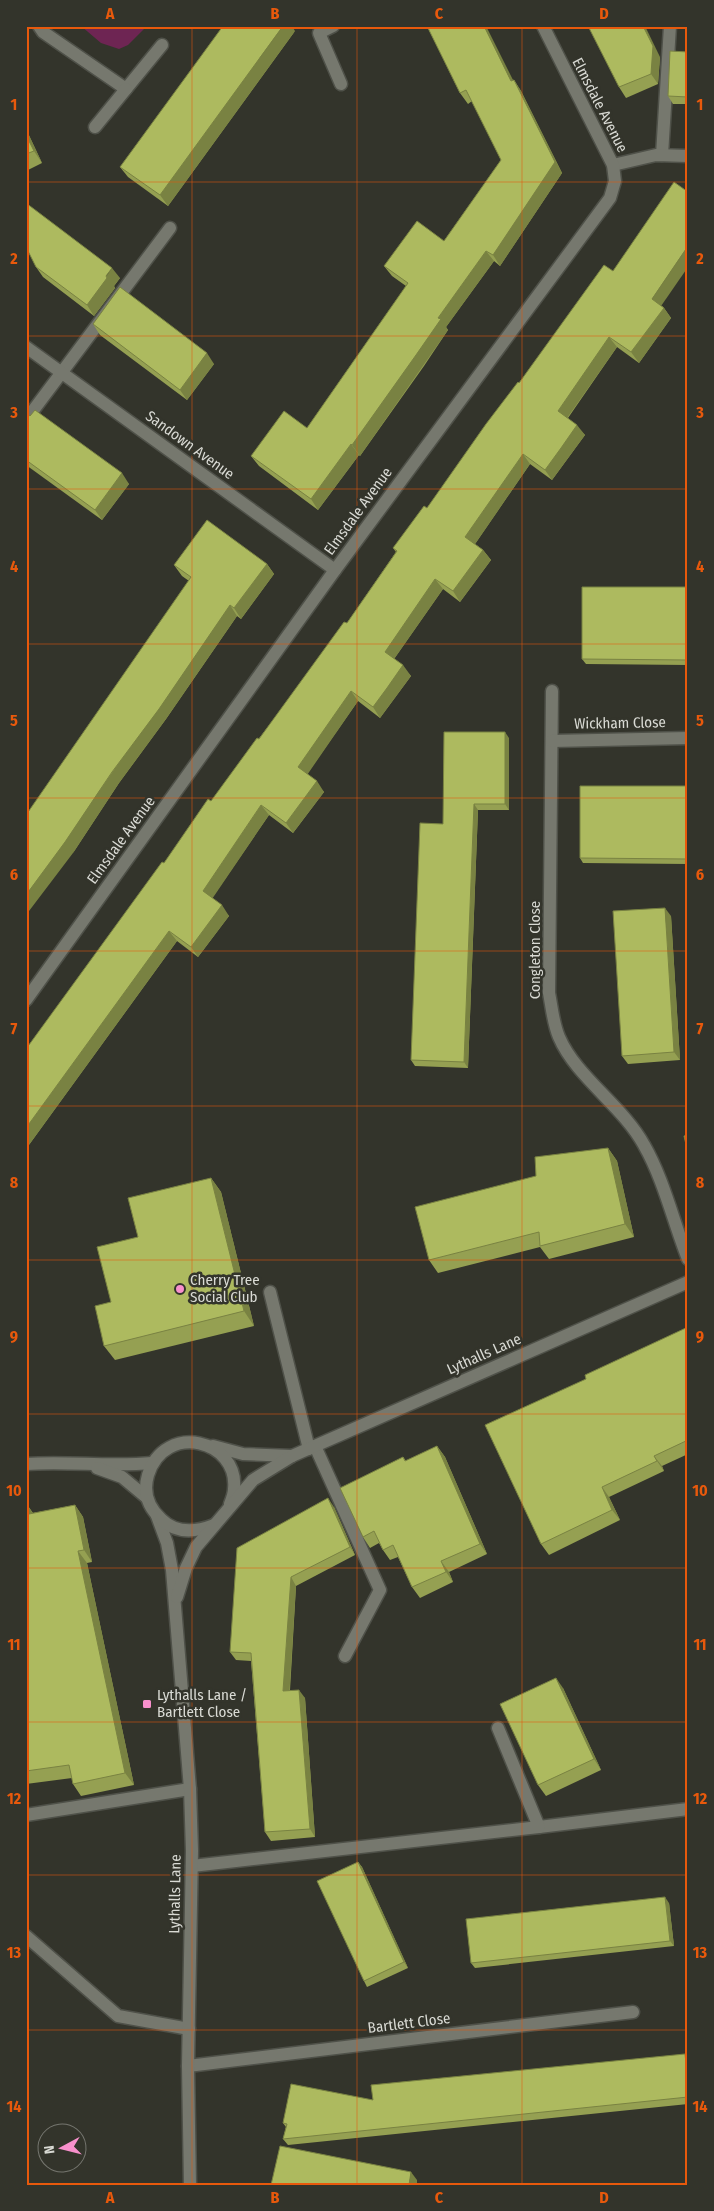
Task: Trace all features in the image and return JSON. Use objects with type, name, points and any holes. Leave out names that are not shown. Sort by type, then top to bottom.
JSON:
[{"type":"street","points":[[39,26],[43,32],[126,89]]},
{"type":"street","points":[[333,26],[317,30],[341,84]]},
{"type":"street","name":"Elmsdale Avenue","points":[[28,994],[335,570],[610,198],[614,181],[612,165],[543,26]]},
{"type":"street","points":[[662,155],[670,26]]},
{"type":"street","points":[[95,127],[162,45]]},
{"type":"street","points":[[612,165],[642,157],[662,155],[688,156]]},
{"type":"street","points":[[26,420],[170,228]]},
{"type":"street","name":"Sandown Avenue","points":[[26,347],[335,570]]},
{"type":"street","name":"Congleton Close","points":[[552,691],[549,993],[553,1016],[559,1037],[569,1055],[634,1129],[644,1145],[654,1164],[688,1259]]},
{"type":"street","name":"Wickham Close","points":[[552,741],[688,738]]},
{"type":"street","name":"Lythalls Lane","points":[[229,1508],[254,1480],[292,1456],[688,1282]]},
{"type":"street","points":[[270,1292],[312,1447],[380,1590],[345,1656]]},
{"type":"street","points":[[83,1463],[122,1477],[146,1497],[157,1516],[167,1525],[182,1530],[200,1530],[216,1524],[229,1508],[234,1488],[232,1472],[227,1462],[216,1450],[202,1444],[190,1442],[175,1444],[161,1452],[152,1464],[145,1485],[146,1497]]},
{"type":"street","name":"Lythalls Lane","points":[[202,1444],[243,1454],[292,1456]]},
{"type":"street","points":[[26,1464],[55,1462],[152,1464]]},
{"type":"street","name":"Lythalls Lane","points":[[157,1516],[167,1543],[190,1790],[192,1866],[188,2066],[190,2185]]},
{"type":"street","name":"Lythalls Lane","points":[[174,1604],[186,1568],[196,1547],[216,1524]]},
{"type":"street","points":[[498,1728],[540,1827]]},
{"type":"street","points":[[26,1815],[190,1790]]},
{"type":"street","points":[[192,1866],[688,1810]]},
{"type":"street","points":[[26,1936],[118,2016],[189,2029]]},
{"type":"street","name":"Bartlett Close","points":[[188,2066],[633,2012]]},
{"type":"shaded area","points":[[81,26],[147,26],[128,45],[119,49],[101,43]]},
{"type":"building","points":[[223,26],[283,26],[160,195],[120,167]]},
{"type":"building","points":[[427,26],[484,26],[511,81],[514,80],[555,162],[493,255],[486,251],[438,318],[441,319],[416,355],[311,499],[251,456],[284,411],[307,428],[408,283],[384,266],[417,221],[444,241],[501,160],[466,90],[460,93]]},
{"type":"building","points":[[588,26],[643,26],[653,46],[651,74],[619,87]]},
{"type":"building","points":[[670,51],[688,52],[688,97],[668,96]]},
{"type":"building","points":[[26,135],[34,151],[26,154]]},
{"type":"building","points":[[674,182],[688,192],[688,246],[652,299],[664,308],[631,352],[609,337],[558,411],[577,425],[545,470],[523,454],[465,537],[483,550],[453,591],[435,579],[385,652],[403,665],[373,707],[351,691],[298,767],[317,781],[286,823],[261,805],[203,891],[222,905],[191,947],[169,931],[26,1128],[26,1049],[162,862],[164,863],[208,799],[211,801],[257,738],[259,739],[344,622],[347,623],[397,551],[393,548],[424,506],[427,508],[486,424],[519,383],[604,265],[613,271]]},
{"type":"building","points":[[26,203],[112,268],[87,305],[36,267],[26,247]]},
{"type":"building","points":[[120,287],[207,353],[180,390],[93,324]]},
{"type":"building","points":[[35,410],[122,473],[95,510],[26,460],[26,413],[30,416]]},
{"type":"building","points":[[207,520],[267,564],[234,608],[230,605],[159,709],[112,772],[65,842],[26,895],[26,815],[191,577],[174,565]]},
{"type":"building","points":[[582,587],[688,587],[688,660],[582,659]]},
{"type":"building","points":[[444,732],[505,732],[505,804],[474,804],[464,1062],[411,1060],[420,823],[443,824]]},
{"type":"building","points":[[580,786],[688,786],[688,859],[580,858]]},
{"type":"building","points":[[665,908],[674,1052],[622,1056],[613,911]]},
{"type":"building","points":[[688,1135],[688,1153],[684,1136]]},
{"type":"building","points":[[608,1148],[625,1224],[540,1246],[539,1232],[429,1260],[415,1207],[536,1176],[535,1157]]},
{"type":"building","name":"Cherry Tree Social Club","points":[[211,1178],[244,1311],[104,1346],[95,1306],[111,1302],[97,1247],[138,1237],[128,1198]]},
{"type":"building","points":[[688,1327],[688,1440],[654,1456],[657,1461],[602,1487],[612,1510],[541,1544],[485,1425],[586,1379],[585,1375]]},
{"type":"building","points":[[437,1446],[480,1544],[441,1561],[446,1572],[412,1587],[393,1545],[383,1550],[374,1531],[363,1537],[340,1488],[403,1457],[405,1461]]},
{"type":"building","points":[[328,1498],[350,1547],[291,1577],[283,1691],[299,1690],[310,1829],[265,1832],[251,1653],[230,1652],[237,1548]]},
{"type":"building","points":[[75,1505],[84,1550],[78,1551],[125,1773],[73,1784],[69,1765],[26,1771],[26,1630],[28,1629],[26,1616],[26,1506],[28,1506],[29,1514]]},
{"type":"building","points":[[556,1678],[594,1759],[538,1785],[500,1704]]},
{"type":"building","points":[[358,1862],[404,1962],[364,1981],[317,1881]]},
{"type":"building","points":[[665,1897],[670,1941],[471,1963],[466,1919]]},
{"type":"building","points":[[685,2054],[688,2097],[283,2139],[287,2124],[283,2123],[291,2084],[373,2100],[371,2085]]},
{"type":"building","points":[[280,2146],[411,2172],[409,2185],[271,2185]]},
{"type":"place","name":"Cherry Tree Social Club","points":[[180,1289]]},
{"type":"place","name":"Lythalls Lane / Bartlett Close","points":[[147,1704]]}]
